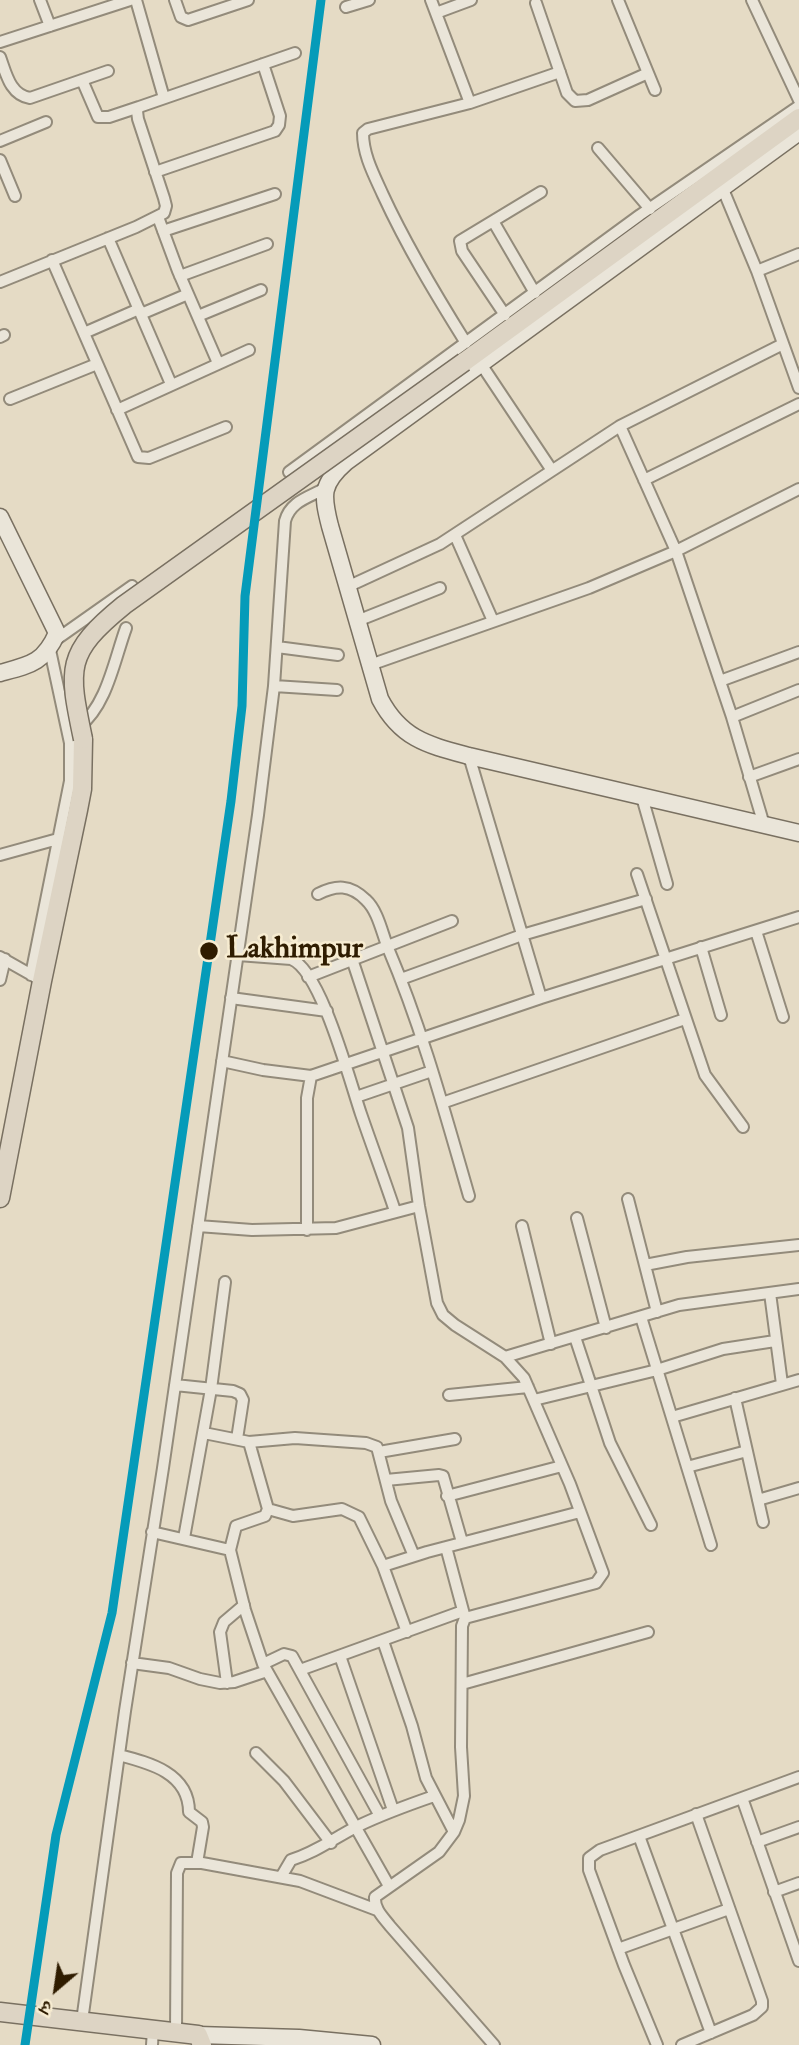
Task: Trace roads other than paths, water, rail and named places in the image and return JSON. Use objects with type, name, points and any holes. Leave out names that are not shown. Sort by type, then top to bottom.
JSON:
[{"type":"main road","points":[[799,115],[722,187],[346,461],[332,474],[324,489],[330,526],[380,699],[390,718],[397,724],[421,740],[469,756],[799,833]]},
{"type":"main road","points":[[0,1198],[37,978],[79,810],[83,778],[76,737],[74,669],[85,643],[101,624],[799,115]]},
{"type":"main road","points":[[0,516],[4,535],[57,633],[52,645],[34,662],[0,673]]},
{"type":"main road","points":[[0,2012],[82,2021],[153,2038],[176,2032],[200,2040],[299,2038],[372,2045]]},
{"type":"street","points":[[40,0],[50,26]]},
{"type":"street","points":[[0,42],[130,0]]},
{"type":"street","points":[[136,0],[164,98]]},
{"type":"street","points":[[175,0],[181,16],[188,20],[248,0]]},
{"type":"street","points":[[346,7],[369,0]]},
{"type":"street","points":[[431,0],[470,103]]},
{"type":"street","points":[[436,13],[471,0]]},
{"type":"street","points":[[618,0],[655,90]]},
{"type":"street","points":[[289,472],[650,209],[799,115],[752,0]]},
{"type":"street","points":[[536,3],[569,98],[579,102],[588,100],[648,73]]},
{"type":"street","points":[[82,80],[98,117],[109,117],[295,53]]},
{"type":"street","points":[[0,57],[15,91],[30,98],[108,71]]},
{"type":"street","points":[[155,172],[275,131],[280,116],[263,64]]},
{"type":"street","points":[[466,343],[421,272],[387,204],[365,150],[363,133],[382,125],[470,103],[560,72]]},
{"type":"street","points":[[0,282],[164,213],[166,206],[138,119],[139,107]]},
{"type":"street","points":[[0,141],[46,122]]},
{"type":"street","points":[[598,148],[650,209]]},
{"type":"street","points":[[0,160],[15,196]]},
{"type":"street","points":[[722,187],[757,271],[799,388]]},
{"type":"street","points":[[505,315],[460,246],[460,241],[541,192]]},
{"type":"street","points":[[163,231],[275,194]]},
{"type":"street","points":[[158,217],[218,363]]},
{"type":"street","points":[[493,221],[535,293]]},
{"type":"street","points":[[108,238],[171,384]]},
{"type":"street","points":[[180,276],[267,244]]},
{"type":"street","points":[[757,271],[799,254]]},
{"type":"street","points":[[52,260],[135,453],[143,459],[226,427]]},
{"type":"street","points":[[198,316],[261,290]]},
{"type":"street","points":[[84,333],[188,295]]},
{"type":"street","points":[[347,587],[454,535],[620,426],[785,349],[799,349]]},
{"type":"street","points":[[117,410],[249,350]]},
{"type":"street","points":[[10,398],[97,363]]},
{"type":"street","points":[[481,364],[551,469]]},
{"type":"street","points":[[644,480],[799,404]]},
{"type":"street","points":[[620,426],[676,551],[732,716],[764,825]]},
{"type":"street","points":[[82,2021],[132,1663],[238,955],[274,686],[285,521],[292,505],[324,489]]},
{"type":"street","points":[[370,665],[589,588],[676,551],[799,489]]},
{"type":"street","points":[[454,535],[493,621]]},
{"type":"street","points":[[0,980],[2,958],[37,978],[58,839],[70,781],[76,737],[52,645],[132,586]]},
{"type":"street","points":[[357,621],[440,588]]},
{"type":"street","points":[[76,737],[101,698],[126,628]]},
{"type":"street","points":[[277,647],[338,655]]},
{"type":"street","points":[[720,681],[799,652]]},
{"type":"street","points":[[274,686],[337,690]]},
{"type":"street","points":[[732,716],[799,690]]},
{"type":"street","points":[[469,756],[541,998]]},
{"type":"street","points":[[749,777],[799,759]]},
{"type":"street","points":[[642,797],[667,884]]},
{"type":"street","points":[[0,855],[58,839]]},
{"type":"street","points":[[637,874],[705,1075],[743,1127]]},
{"type":"street","points":[[318,894],[341,886],[365,899],[374,914],[422,1038],[469,1196]]},
{"type":"street","points":[[401,979],[522,935],[646,899]]},
{"type":"street","points":[[222,1062],[311,1076],[541,998],[799,917]]},
{"type":"street","points":[[308,976],[452,921]]},
{"type":"street","points":[[756,931],[782,1017]]},
{"type":"street","points":[[701,947],[721,1015]]},
{"type":"street","points":[[238,955],[291,959],[298,962],[308,976],[327,1011],[395,1211]]},
{"type":"street","points":[[300,1670],[464,1615],[596,1583],[603,1573],[562,1466],[528,1387],[516,1367],[443,1315],[435,1295],[408,1128],[352,959]]},
{"type":"street","points":[[231,998],[327,1011]]},
{"type":"street","points":[[442,1103],[685,1019]]},
{"type":"street","points":[[356,1097],[432,1071]]},
{"type":"street","points":[[307,1230],[307,1097],[311,1076]]},
{"type":"street","points":[[628,1199],[657,1312]]},
{"type":"street","points":[[198,1226],[252,1230],[336,1228],[419,1206]]},
{"type":"street","points":[[577,1219],[606,1328]]},
{"type":"street","points":[[522,1226],[551,1344]]},
{"type":"street","points":[[645,1265],[687,1257],[799,1245]]},
{"type":"street","points":[[184,1538],[204,1433],[225,1282]]},
{"type":"street","points":[[505,1357],[696,1302],[799,1289]]},
{"type":"street","points":[[770,1293],[782,1384]]},
{"type":"street","points":[[641,1317],[711,1545]]},
{"type":"street","points":[[575,1337],[617,1461],[651,1525]]},
{"type":"street","points":[[534,1400],[657,1370],[723,1349],[775,1341]]},
{"type":"street","points":[[672,1417],[799,1380]]},
{"type":"street","points":[[175,1385],[240,1394],[243,1400],[237,1439]]},
{"type":"street","points":[[449,1395],[528,1387]]},
{"type":"street","points":[[735,1398],[763,1522]]},
{"type":"street","points":[[204,1433],[249,1442],[295,1438],[366,1443],[377,1447],[398,1520],[414,1556]]},
{"type":"street","points":[[379,1452],[455,1439]]},
{"type":"street","points":[[249,1442],[268,1509],[265,1516],[236,1526],[230,1550],[244,1605],[265,1667],[389,1886]]},
{"type":"street","points":[[687,1467],[747,1451]]},
{"type":"street","points":[[447,1496],[562,1466]]},
{"type":"street","points":[[386,1480],[439,1475],[444,1480],[462,1542]]},
{"type":"street","points":[[758,1500],[799,1488]]},
{"type":"street","points":[[268,1509],[293,1516],[335,1509],[353,1513],[363,1522],[383,1566],[407,1632]]},
{"type":"street","points":[[383,1566],[580,1511]]},
{"type":"street","points":[[152,1532],[230,1550]]},
{"type":"street","points":[[446,1547],[464,1615],[462,1810],[454,1832],[431,1859],[389,1886],[375,1897],[374,1903],[377,1910],[494,2045]]},
{"type":"street","points":[[227,1683],[221,1627],[244,1605]]},
{"type":"street","points":[[462,1684],[648,1632]]},
{"type":"street","points":[[383,1641],[405,1704],[426,1778],[454,1832]]},
{"type":"street","points":[[132,1663],[157,1665],[208,1681],[227,1683],[265,1667],[284,1654],[292,1657],[380,1816]]},
{"type":"street","points":[[340,1656],[393,1810]]},
{"type":"street","points":[[257,1753],[284,1781],[331,1843]]},
{"type":"street","points":[[119,1755],[163,1769],[186,1792],[190,1812],[202,1822],[203,1827],[197,1863]]},
{"type":"street","points":[[657,2045],[587,1865],[589,1858],[595,1853],[696,1814],[799,1777]]},
{"type":"street","points":[[281,1877],[291,1860],[307,1855],[393,1810],[434,1796]]},
{"type":"street","points":[[742,1798],[799,1961]]},
{"type":"street","points":[[682,2045],[753,2015],[762,2007],[696,1814]]},
{"type":"street","points":[[757,1842],[799,1827]]},
{"type":"street","points":[[639,1836],[711,2033]]},
{"type":"street","points":[[176,2032],[177,1873],[181,1863],[197,1863],[281,1877],[324,1888],[377,1910]]},
{"type":"street","points":[[774,1892],[799,1884]]},
{"type":"street","points":[[618,1950],[729,1909]]},
{"type":"place","name":"Lakhimpur","points":[[209,951]]}]
